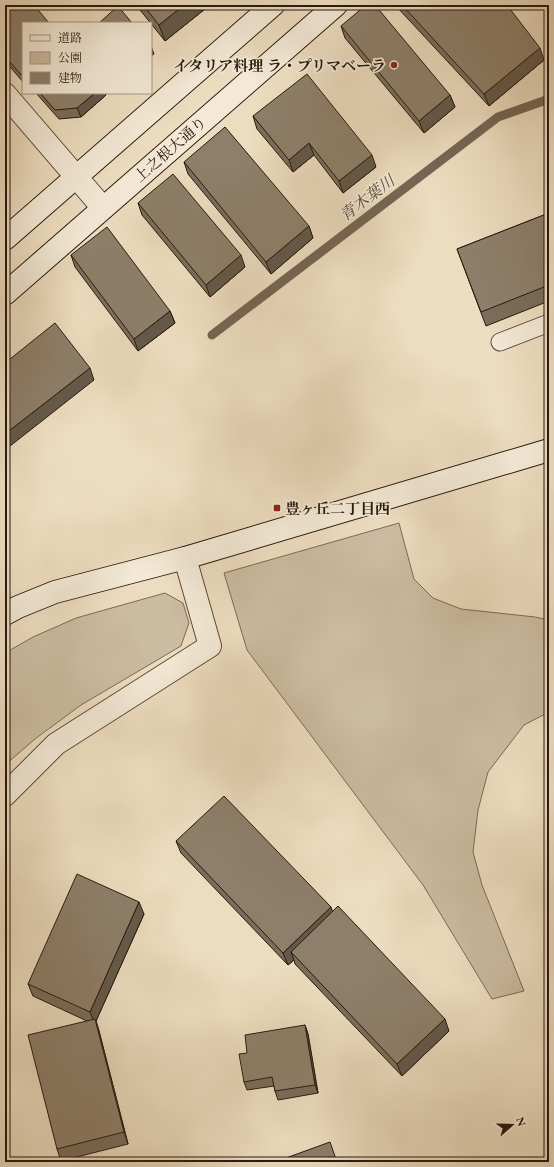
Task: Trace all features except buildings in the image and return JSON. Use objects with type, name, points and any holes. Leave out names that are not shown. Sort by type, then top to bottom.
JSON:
[{"type":"street","points":[[5,239],[273,5]]},
{"type":"street","name":"上之根大通り","points":[[5,294],[336,5]]},
{"type":"street","points":[[5,94],[103,208]]},
{"type":"street","points":[[5,614],[55,592],[185,558],[549,450]]},
{"type":"street","points":[[5,794],[56,744],[210,646],[185,558]]},
{"type":"lane","points":[[500,342],[549,323]]},
{"type":"green space","points":[[399,523],[414,579],[433,598],[461,609],[535,617],[549,620],[549,712],[524,725],[488,772],[478,810],[473,852],[482,885],[524,991],[492,999],[423,885],[247,650],[224,573]]},
{"type":"green space","points":[[165,593],[183,603],[189,623],[181,646],[81,705],[35,739],[5,765],[5,653],[33,637],[76,618]]},
{"type":"waterway","name":"青木葉川","points":[[212,335],[498,117],[549,99]]},
{"type":"place","name":"イタリア料理 ラ・プリマベーラ","points":[[394,65]]},
{"type":"place","name":"豊ヶ丘二丁目西","points":[[277,508]]}]
